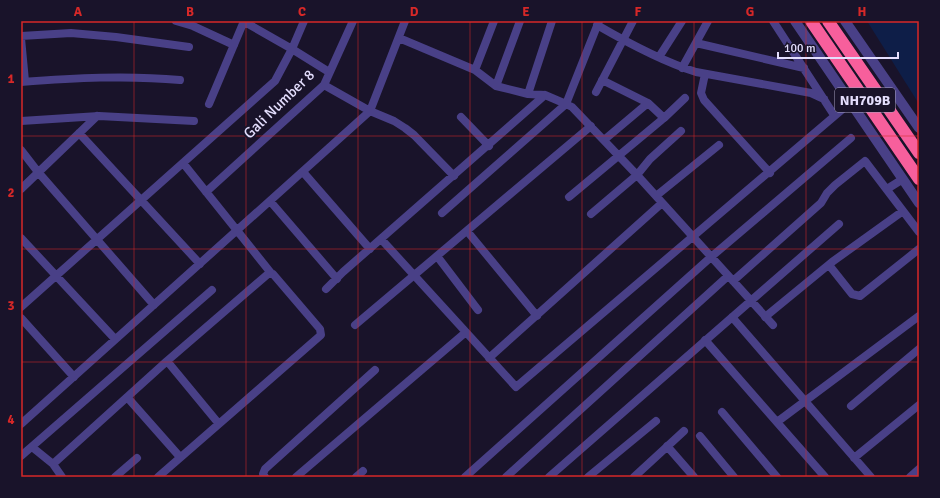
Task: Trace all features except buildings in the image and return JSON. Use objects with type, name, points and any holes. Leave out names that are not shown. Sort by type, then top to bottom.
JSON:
[{"type":"highway","name":"NH709B","points":[[811,21],[919,178]]},
{"type":"highway","name":"NH709B","points":[[828,21],[919,153]]},
{"type":"street","points":[[176,21],[193,26],[234,45]]},
{"type":"street","points":[[209,104],[244,21],[329,72]]},
{"type":"street","points":[[21,307],[275,81],[292,49],[304,21]]},
{"type":"street","name":"Gali Number 8","points":[[206,192],[324,85],[353,21]]},
{"type":"street","points":[[21,424],[370,111],[405,21]]},
{"type":"street","points":[[475,70],[494,21]]},
{"type":"street","points":[[496,86],[520,21]]},
{"type":"street","points":[[528,94],[552,21]]},
{"type":"street","points":[[596,92],[633,21]]},
{"type":"street","points":[[659,57],[682,21]]},
{"type":"street","points":[[682,68],[708,21]]},
{"type":"street","points":[[773,21],[824,99],[836,114]]},
{"type":"street","points":[[795,21],[848,104],[894,184],[903,211],[919,232]]},
{"type":"street","points":[[845,21],[919,128]]},
{"type":"street","points":[[442,213],[566,104],[598,23],[623,39],[682,68],[705,74],[811,93],[824,99]]},
{"type":"street","points":[[180,80],[149,77],[88,77],[23,82],[21,37],[71,33],[116,37],[189,47]]},
{"type":"street","points":[[399,38],[475,70],[496,86],[528,94],[545,95],[566,104],[577,112],[637,175],[773,326]]},
{"type":"street","points":[[696,43],[804,68]]},
{"type":"street","points":[[705,74],[701,93],[704,100],[770,172]]},
{"type":"street","points":[[602,80],[648,103],[664,118]]},
{"type":"street","points":[[324,85],[370,111],[394,121],[405,128],[414,135],[454,176]]},
{"type":"street","points":[[326,289],[545,95]]},
{"type":"street","points":[[569,197],[664,118],[685,98]]},
{"type":"street","points":[[604,140],[648,103]]},
{"type":"street","points":[[381,239],[516,387],[848,104]]},
{"type":"street","points":[[21,188],[97,116]]},
{"type":"street","points":[[21,121],[97,116],[194,121]]},
{"type":"street","points":[[461,117],[489,146]]},
{"type":"street","points":[[355,325],[590,126]]},
{"type":"street","points":[[591,214],[637,175],[650,159],[681,131]]},
{"type":"street","points":[[80,133],[200,264]]},
{"type":"street","points":[[465,477],[711,257],[851,138]]},
{"type":"street","points":[[489,358],[537,316],[719,145]]},
{"type":"street","points":[[21,150],[38,172],[154,305]]},
{"type":"street","points":[[506,477],[730,278],[822,203],[827,193],[835,185],[865,161],[919,203]]},
{"type":"street","points":[[158,477],[322,336],[320,329],[182,163]]},
{"type":"street","points":[[303,172],[370,249]]},
{"type":"street","points":[[270,201],[337,279]]},
{"type":"street","points":[[765,317],[829,265],[903,211]]},
{"type":"street","points":[[549,477],[839,224]]},
{"type":"street","points":[[467,230],[537,316]]},
{"type":"street","points":[[21,238],[115,339]]},
{"type":"street","points":[[829,265],[852,294],[860,296],[919,249]]},
{"type":"street","points":[[437,256],[478,310]]},
{"type":"street","points":[[52,464],[268,274],[272,273]]},
{"type":"street","points":[[21,456],[212,290]]},
{"type":"street","points":[[777,422],[919,316]]},
{"type":"street","points":[[732,317],[871,477]]},
{"type":"street","points":[[21,318],[74,377]]},
{"type":"street","points":[[296,477],[466,332]]},
{"type":"street","points":[[705,340],[825,477]]},
{"type":"street","points":[[851,406],[919,349]]},
{"type":"street","points":[[167,362],[219,424]]},
{"type":"street","points":[[265,477],[263,474],[265,469],[375,370]]},
{"type":"street","points":[[127,398],[180,457]]},
{"type":"street","points":[[854,458],[919,405]]},
{"type":"street","points":[[722,412],[777,477]]},
{"type":"street","points":[[588,477],[656,421]]},
{"type":"street","points":[[634,477],[684,431]]},
{"type":"street","points":[[700,436],[734,477]]},
{"type":"street","points":[[667,446],[694,477]]},
{"type":"street","points":[[32,447],[52,464],[62,477]]},
{"type":"street","points":[[116,477],[137,458]]},
{"type":"street","points":[[910,477],[919,469]]},
{"type":"street","points":[[356,477],[363,471]]},
{"type":"water","points":[[867,21],[919,21],[919,104]]}]
